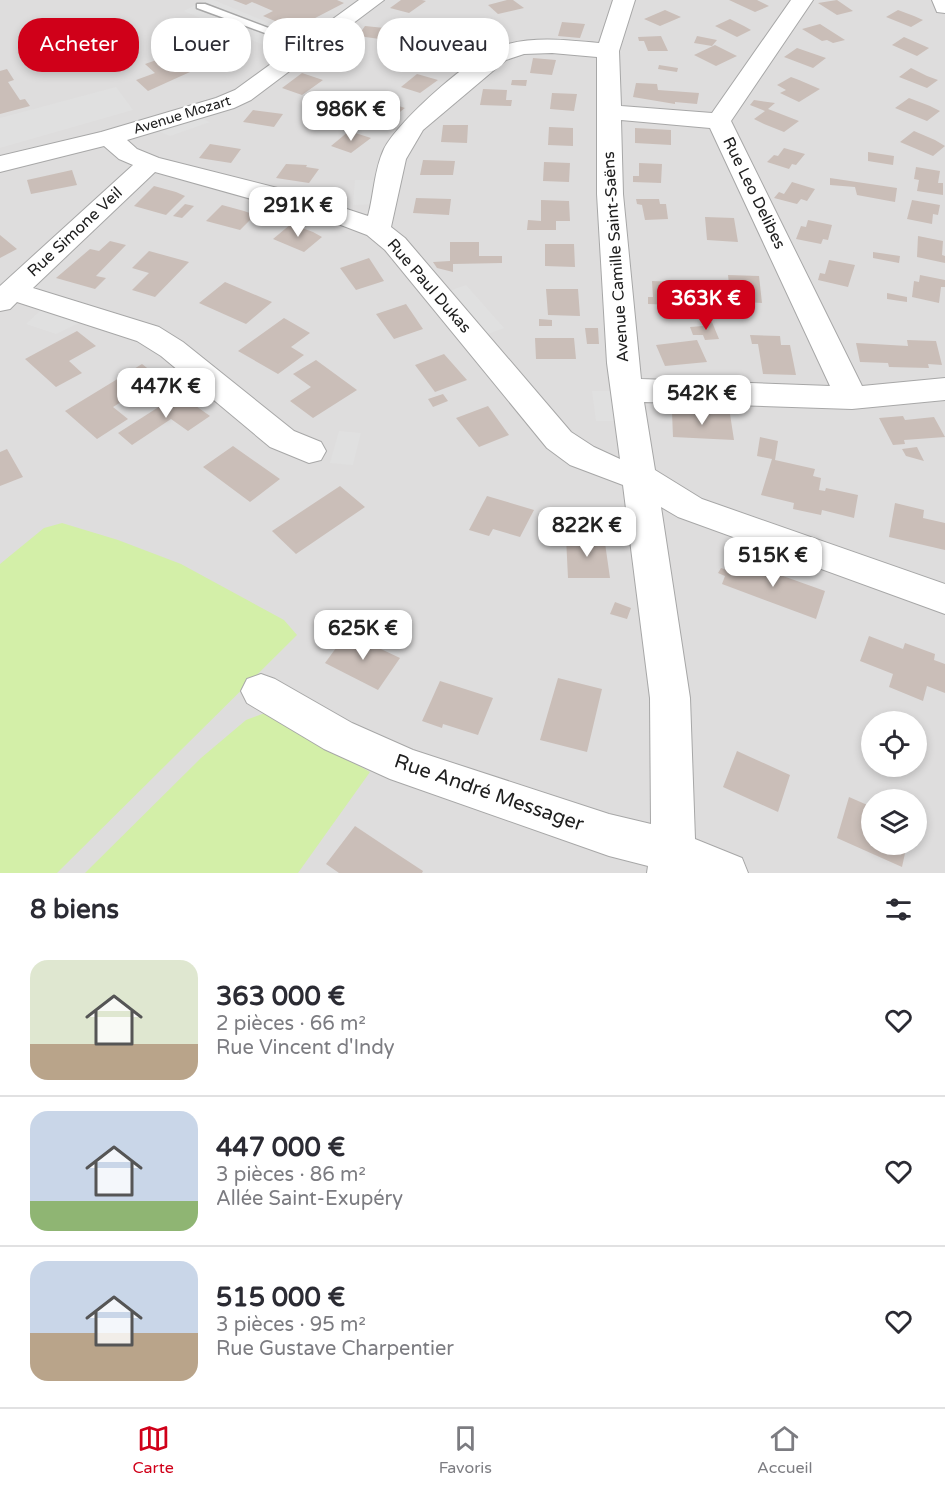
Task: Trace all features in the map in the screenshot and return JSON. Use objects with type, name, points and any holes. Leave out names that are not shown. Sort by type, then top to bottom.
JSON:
[{"type":"street","name":"Avenue Mozart","points":[[348,18],[373,0]]},
{"type":"street","name":"Avenue Camille Saint-Saëns","points":[[624,0],[608,51],[610,195],[628,390],[670,698],[671,862]]},
{"type":"street","name":"Rue Leo Delibes","points":[[801,0],[719,121],[852,398]]},
{"type":"street","points":[[943,0],[945,7]]},
{"type":"street","points":[[377,229],[385,210],[386,177],[404,138],[498,55],[513,48],[533,45],[608,51]]},
{"type":"street","name":"Avenue Mozart","points":[[0,164],[200,111],[243,95],[274,72]]},
{"type":"street","points":[[608,112],[719,121]]},
{"type":"street","name":"Rue Paul Dukas","points":[[108,137],[128,154],[150,163],[292,200],[377,229],[395,244],[559,440],[582,456],[613,470],[640,477],[690,508],[945,599]]},
{"type":"street","name":"Rue Simone Veil","points":[[6,297],[150,163]]},
{"type":"street","points":[[6,297],[148,334],[172,349],[282,439],[309,451]]},
{"type":"street","points":[[628,390],[852,398],[945,389]]},
{"type":"street","points":[[645,520],[690,508]]},
{"type":"street","name":"Rue André Messager","points":[[261,691],[338,736],[405,766],[609,835],[671,862],[726,873]]},
{"type":"lane","points":[[201,6],[263,29]]},
{"type":"shaded area","points":[[0,0],[945,0],[945,873],[0,873]]},
{"type":"shaded area","points":[[206,0],[214,0],[263,21],[263,45],[251,40],[251,18],[200,18],[184,11]]},
{"type":"shaded area","points":[[116,87],[133,110],[0,148],[0,118]]},
{"type":"shaded area","points":[[196,117],[210,122],[170,136],[156,130]]},
{"type":"shaded area","points":[[355,180],[378,180],[376,204],[353,205]]},
{"type":"shaded area","points":[[466,285],[504,328],[482,336],[444,293]]},
{"type":"shaded area","points":[[42,309],[81,322],[56,334],[26,324]]},
{"type":"shaded area","points":[[592,391],[616,391],[620,421],[596,421]]},
{"type":"shaded area","points":[[339,431],[361,433],[353,465],[330,463]]},
{"type":"green space","points":[[62,523],[118,540],[181,564],[284,620],[297,635],[57,873],[0,873],[0,564],[44,528]]},
{"type":"green space","points":[[265,713],[370,772],[298,873],[85,873],[201,758],[246,720]]},
{"type":"building","points":[[233,0],[337,0],[344,3],[315,18],[268,18],[263,16],[273,11],[252,2],[246,5]]},
{"type":"building","points":[[401,0],[426,1],[409,13],[390,8]]},
{"type":"building","points":[[513,0],[524,8],[498,14],[488,5]]},
{"type":"building","points":[[729,0],[757,0],[769,6],[755,12]]},
{"type":"building","points":[[837,0],[853,11],[837,15],[818,3]]},
{"type":"building","points":[[665,10],[681,17],[660,26],[644,19]]},
{"type":"building","points":[[898,10],[923,20],[911,27],[886,17]]},
{"type":"building","points":[[730,19],[751,30],[737,37],[715,26]]},
{"type":"building","points":[[562,22],[585,24],[580,38],[558,36]]},
{"type":"building","points":[[820,24],[845,40],[833,43],[827,40],[822,41],[802,29]]},
{"type":"building","points":[[365,26],[377,27],[377,39],[365,37]]},
{"type":"building","points":[[661,36],[668,51],[648,51],[644,41],[639,41],[638,37]]},
{"type":"building","points":[[697,36],[717,40],[712,46],[694,43]]},
{"type":"building","points":[[904,37],[929,48],[917,56],[892,45]]},
{"type":"building","points":[[715,45],[737,56],[716,66],[694,55]]},
{"type":"building","points":[[797,48],[826,58],[813,68],[784,57]]},
{"type":"building","points":[[533,58],[556,60],[552,75],[530,73]]},
{"type":"building","points":[[151,62],[151,69],[145,64]]},
{"type":"building","points":[[659,65],[678,68],[677,72],[658,69]]},
{"type":"building","points":[[911,68],[938,80],[927,88],[899,77]]},
{"type":"building","points":[[7,69],[14,80],[8,82],[20,100],[25,99],[30,106],[0,114],[0,71]]},
{"type":"building","points":[[190,72],[148,91],[136,80],[155,73]]},
{"type":"building","points":[[302,73],[323,80],[302,95],[282,88]]},
{"type":"building","points":[[417,74],[438,80],[420,93],[401,87]]},
{"type":"building","points":[[791,77],[820,89],[799,102],[780,93],[786,90],[777,85]]},
{"type":"building","points":[[512,80],[527,80],[526,86],[511,85]]},
{"type":"building","points":[[636,83],[657,84],[658,90],[699,93],[697,104],[675,102],[675,104],[633,97]]},
{"type":"building","points":[[483,89],[507,90],[506,100],[512,100],[511,106],[480,105]]},
{"type":"building","points":[[552,93],[577,94],[574,111],[550,109]]},
{"type":"building","points":[[909,98],[940,111],[927,121],[895,108]]},
{"type":"building","points":[[754,100],[775,103],[768,109],[799,121],[784,132],[764,124],[754,119],[765,111],[750,105]]},
{"type":"building","points":[[384,101],[405,108],[387,122],[367,116]]},
{"type":"building","points":[[253,110],[283,114],[274,127],[243,122]]},
{"type":"building","points":[[443,125],[468,125],[467,143],[441,142]]},
{"type":"building","points":[[549,127],[573,128],[573,146],[548,145]]},
{"type":"building","points":[[635,128],[671,130],[671,145],[635,143]]},
{"type":"building","points":[[349,131],[371,138],[351,153],[331,146]]},
{"type":"building","points":[[914,131],[945,146],[933,156],[900,142]]},
{"type":"building","points":[[210,144],[241,149],[231,163],[199,158]]},
{"type":"building","points":[[784,148],[805,154],[796,165],[792,164],[789,169],[767,162],[774,155],[778,156]]},
{"type":"building","points":[[868,152],[894,156],[893,165],[868,161]]},
{"type":"building","points":[[423,160],[455,161],[453,175],[420,175]]},
{"type":"building","points":[[544,162],[570,163],[569,182],[543,181]]},
{"type":"building","points":[[639,163],[662,164],[661,183],[633,182],[633,176],[639,176]]},
{"type":"building","points":[[286,164],[307,165],[306,167],[319,169],[309,183],[276,178]]},
{"type":"building","points":[[916,167],[940,171],[938,183],[943,183],[943,195],[917,191],[919,180],[914,179]]},
{"type":"building","points":[[72,170],[77,185],[31,194],[27,180]]},
{"type":"building","points":[[830,178],[897,188],[895,202],[857,195],[855,187],[830,185]]},
{"type":"building","points":[[792,182],[815,189],[807,201],[801,199],[797,204],[774,198],[779,192],[784,194]]},
{"type":"building","points":[[154,186],[185,196],[166,215],[134,206]]},
{"type":"building","points":[[416,198],[451,199],[449,215],[413,213]]},
{"type":"building","points":[[636,199],[659,199],[660,204],[666,204],[668,219],[645,220],[642,205],[637,204]]},
{"type":"building","points":[[541,200],[569,201],[570,221],[556,221],[556,230],[527,230],[528,220],[541,221]]},
{"type":"building","points":[[912,200],[940,205],[938,215],[933,214],[932,224],[907,219]]},
{"type":"building","points":[[185,204],[194,206],[182,218],[173,216]]},
{"type":"building","points":[[222,205],[255,215],[240,230],[206,221]]},
{"type":"building","points":[[705,217],[734,218],[738,242],[707,240]]},
{"type":"building","points":[[808,220],[832,225],[828,240],[823,239],[821,244],[796,239],[801,226],[806,227]]},
{"type":"building","points":[[291,224],[322,237],[304,252],[273,239]]},
{"type":"building","points":[[0,235],[17,249],[0,258]]},
{"type":"building","points":[[918,236],[943,241],[942,255],[945,256],[945,263],[917,257]]},
{"type":"building","points":[[110,241],[126,245],[96,276],[106,278],[95,289],[56,278],[90,249],[99,251]]},
{"type":"building","points":[[450,242],[479,242],[479,256],[502,256],[502,263],[453,264],[453,272],[437,268],[433,262],[450,261]]},
{"type":"building","points":[[545,244],[574,244],[575,267],[545,266]]},
{"type":"building","points":[[149,251],[189,262],[155,297],[132,290],[149,273],[132,268]]},
{"type":"building","points":[[873,252],[900,256],[899,263],[873,258]]},
{"type":"building","points":[[369,258],[384,281],[356,290],[340,268]]},
{"type":"building","points":[[829,260],[855,265],[848,287],[818,280],[820,273],[825,274]]},
{"type":"building","points":[[728,275],[759,276],[762,303],[731,301]]},
{"type":"building","points":[[920,275],[945,280],[945,287],[941,287],[939,303],[912,297],[914,281],[919,282]]},
{"type":"building","points":[[652,281],[677,282],[678,305],[648,304],[648,297],[653,297]]},
{"type":"building","points":[[225,282],[272,302],[246,324],[199,303]]},
{"type":"building","points":[[546,289],[578,289],[580,316],[548,315]]},
{"type":"building","points":[[887,293],[907,297],[907,302],[887,299]]},
{"type":"building","points":[[406,304],[423,329],[394,339],[376,314]]},
{"type":"building","points":[[284,318],[310,333],[291,347],[304,355],[278,374],[238,351]]},
{"type":"building","points":[[539,319],[552,320],[552,326],[539,326]]},
{"type":"building","points":[[702,322],[712,322],[719,339],[705,340],[703,335],[693,335],[690,327],[703,326]]},
{"type":"building","points":[[585,328],[598,328],[599,344],[587,344]]},
{"type":"building","points":[[77,331],[96,346],[69,361],[82,373],[56,387],[25,359]]},
{"type":"building","points":[[750,335],[780,336],[781,345],[790,345],[796,375],[763,374],[758,344],[752,344]]},
{"type":"building","points":[[535,338],[574,338],[576,359],[536,359]]},
{"type":"building","points":[[697,340],[707,362],[665,366],[656,345]]},
{"type":"building","points":[[907,340],[936,341],[942,365],[928,364],[929,368],[889,367],[888,363],[860,362],[856,343],[908,346]]},
{"type":"building","points":[[444,354],[467,380],[435,392],[415,365]]},
{"type":"building","points":[[316,360],[357,390],[313,418],[290,401],[311,387],[293,374]]},
{"type":"building","points":[[142,364],[160,378],[113,407],[128,419],[97,439],[65,411]]},
{"type":"building","points":[[179,394],[210,416],[188,431],[171,419],[132,445],[118,433]]},
{"type":"building","points":[[443,394],[448,401],[433,407],[428,399]]},
{"type":"building","points":[[488,406],[509,435],[479,447],[456,418]]},
{"type":"building","points":[[672,412],[730,414],[734,440],[673,437]]},
{"type":"building","points":[[903,416],[905,420],[934,417],[945,437],[904,440],[905,444],[893,445],[879,418]]},
{"type":"building","points":[[760,437],[778,441],[775,460],[815,469],[813,476],[821,478],[819,490],[825,491],[826,488],[858,495],[854,518],[822,510],[821,515],[793,509],[794,503],[761,495],[772,459],[757,456]]},
{"type":"building","points":[[233,446],[280,479],[250,502],[203,467]]},
{"type":"building","points":[[917,447],[924,461],[906,456],[902,449]]},
{"type":"building","points":[[7,449],[23,477],[0,486],[0,452]]},
{"type":"building","points":[[340,486],[365,507],[296,554],[272,531]]},
{"type":"building","points":[[487,496],[534,510],[520,537],[493,529],[489,536],[469,530]]},
{"type":"building","points":[[895,503],[924,510],[923,518],[945,523],[945,550],[889,537]]},
{"type":"building","points":[[604,536],[610,578],[568,578],[566,537]]},
{"type":"building","points":[[733,558],[825,591],[816,619],[722,584],[725,576],[718,573],[721,568],[727,570]]},
{"type":"building","points":[[615,602],[631,608],[627,619],[610,614]]},
{"type":"building","points":[[347,633],[400,658],[378,690],[325,663]]},
{"type":"building","points":[[869,636],[903,649],[905,643],[935,654],[934,660],[945,664],[945,693],[927,686],[923,701],[889,687],[893,674],[860,661]]},
{"type":"building","points":[[558,678],[602,689],[587,752],[540,740]]},
{"type":"building","points":[[440,681],[493,698],[478,735],[443,724],[442,728],[422,721]]},
{"type":"building","points":[[737,751],[790,775],[778,812],[723,787]]},
{"type":"building","points":[[849,797],[861,802],[861,849],[837,838]]},
{"type":"building","points":[[355,826],[423,871],[422,873],[339,873],[326,864]]},
{"type":"building","points":[[875,855],[905,855],[902,867]]}]
